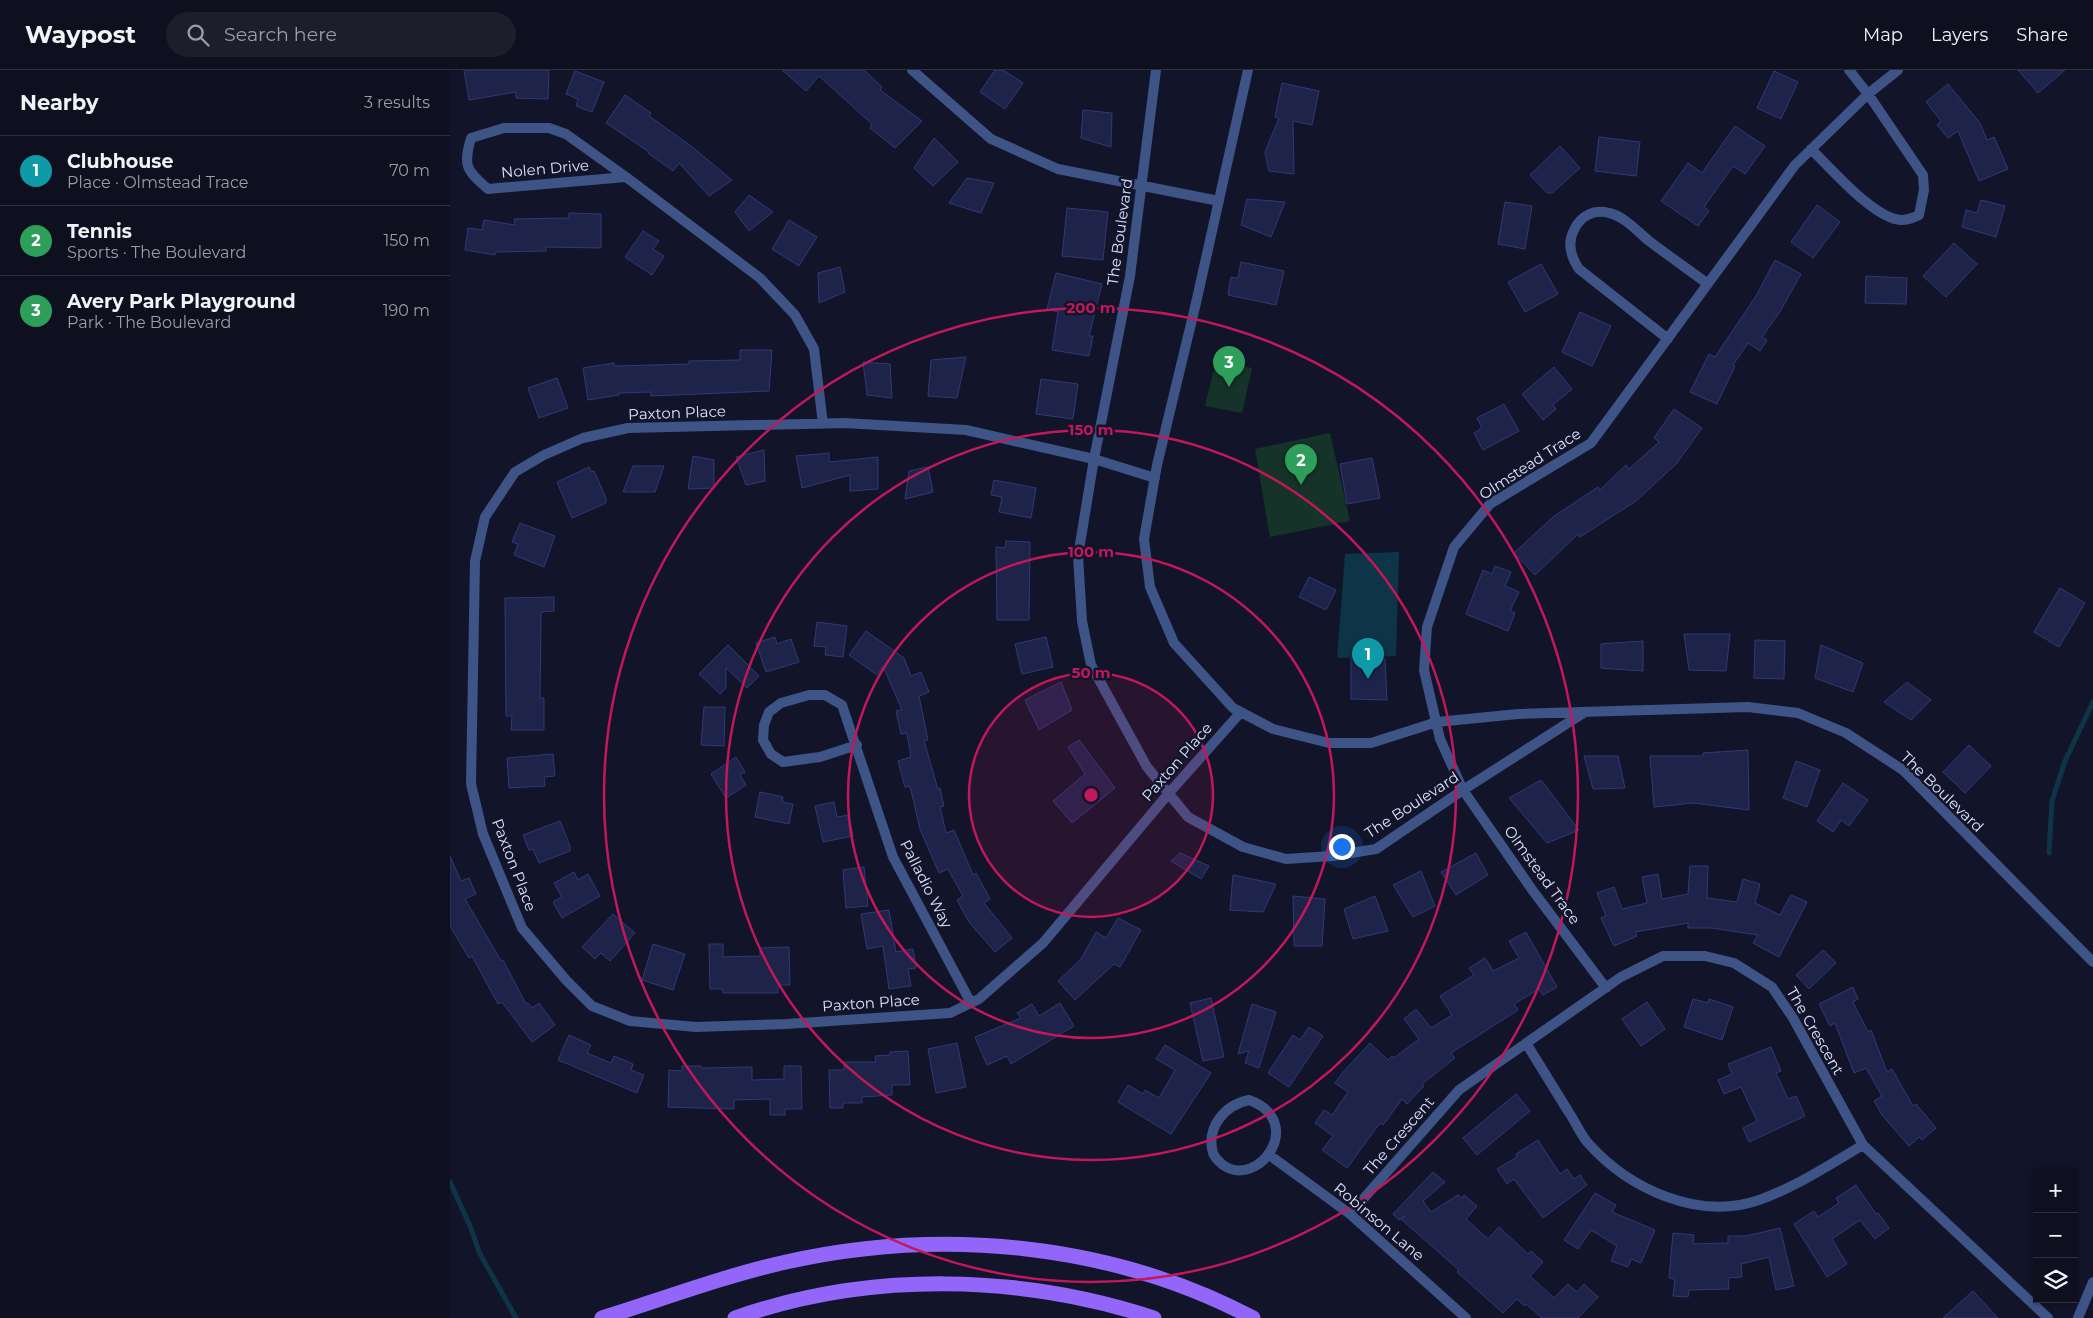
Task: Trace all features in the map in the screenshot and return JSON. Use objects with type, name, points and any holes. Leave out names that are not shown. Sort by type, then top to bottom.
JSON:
[{"type":"main road","points":[[602,1318],[785,1262],[865,1248],[943,1244],[1020,1248],[1092,1260],[1126,1268],[1185,1287],[1226,1304],[1253,1318]]},
{"type":"main road","points":[[735,1318],[816,1296],[854,1290],[931,1284],[1011,1287],[1052,1293],[1092,1300],[1154,1318]]},
{"type":"street","points":[[912,70],[991,139],[1058,169],[1218,201]]},
{"type":"street","name":"The Boulevard","points":[[1156,70],[1130,276],[1094,459],[1078,556],[1082,621],[1091,665],[1147,767],[1188,817],[1243,847],[1286,859],[1332,856],[1376,849],[1463,790],[1585,712]]},
{"type":"street","name":"The Boulevard","points":[[1248,70],[1155,478],[1144,539],[1150,587],[1174,643],[1233,708],[1273,729],[1329,743],[1371,743],[1437,722],[1518,714],[1748,707],[1798,713],[1846,733],[1903,770],[2093,962]]},
{"type":"street","points":[[1811,149],[1872,208],[1888,217],[1900,220],[1910,219],[1919,215],[1924,190],[1923,175],[1868,94],[1849,70]]},
{"type":"street","name":"Olmstead Trace","points":[[1606,988],[1533,891],[1463,790],[1440,739],[1424,670],[1427,627],[1454,547],[1490,504],[1591,443],[1795,165],[1868,94],[1898,70]]},
{"type":"street","name":"Nolen Drive","points":[[626,177],[488,189],[470,174],[466,156],[471,138],[504,128],[549,128],[566,134],[626,177],[760,278],[795,315],[814,349],[823,424]]},
{"type":"street","points":[[1668,339],[1580,269],[1572,258],[1571,235],[1576,225],[1584,217],[1594,212],[1609,213],[1629,225],[1708,284]]},
{"type":"street","name":"Paxton Place","points":[[1155,478],[1094,459],[966,430],[823,424],[628,428],[583,438],[544,455],[515,472],[485,517],[475,561],[472,784],[483,834],[522,928],[566,980],[592,1006],[630,1021],[696,1027],[786,1024],[950,1013],[979,999],[1044,943],[1169,793],[1241,712]]},
{"type":"street","name":"Palladio Way","points":[[857,745],[820,757],[783,762],[771,754],[763,740],[764,725],[769,712],[781,704],[809,695],[825,695],[842,705],[857,745],[893,857],[971,1003]]},
{"type":"street","name":"The Crescent","points":[[1350,1214],[1460,1090],[1621,977],[1663,956],[1705,956],[1734,963],[1772,987],[1793,1018],[1862,1145],[2048,1318]]},
{"type":"street","points":[[1526,1043],[1588,1143],[1621,1172],[1653,1192],[1687,1204],[1727,1208],[1757,1201],[1786,1189],[1862,1145]]},
{"type":"street","points":[[1249,1100],[1267,1110],[1274,1119],[1277,1132],[1275,1141],[1268,1154],[1257,1166],[1248,1171],[1226,1167],[1214,1157],[1212,1148],[1216,1124],[1227,1108],[1236,1102],[1249,1100]]},
{"type":"street","name":"Robinson Lane","points":[[1268,1154],[1350,1214],[1466,1318]]},
{"type":"street","points":[[2078,1318],[2093,1282]]},
{"type":"green space","points":[[1216,361],[1252,368],[1242,413],[1205,406]]},
{"type":"green space","points":[[1330,433],[1350,521],[1270,537],[1255,449]]},
{"type":"water","points":[[1399,552],[1396,656],[1337,658],[1345,554]]},
{"type":"building","points":[[464,70],[549,70],[548,99],[516,98],[516,92],[469,100]]},
{"type":"building","points":[[782,70],[864,70],[882,87],[880,90],[922,121],[895,148],[870,128],[872,124],[819,76],[806,91]]},
{"type":"building","points":[[995,70],[1003,70],[1023,83],[1005,109],[980,92]]},
{"type":"building","points":[[2018,70],[2065,70],[2038,93]]},
{"type":"building","points":[[575,71],[604,82],[592,112],[576,106],[578,99],[566,94]]},
{"type":"building","points":[[1774,71],[1798,82],[1781,119],[1757,108]]},
{"type":"building","points":[[1282,83],[1319,91],[1312,125],[1293,121],[1294,174],[1269,171],[1265,152],[1279,118],[1275,117]]},
{"type":"building","points":[[1948,84],[1980,123],[1987,140],[1994,137],[2008,169],[1979,181],[1958,131],[1948,138],[1937,125],[1941,121],[1926,102]]},
{"type":"building","points":[[625,95],[651,113],[649,116],[691,146],[732,180],[709,196],[679,163],[673,171],[606,123]]},
{"type":"building","points":[[1083,110],[1112,113],[1111,147],[1081,138]]},
{"type":"building","points":[[1735,126],[1765,146],[1745,174],[1733,166],[1704,207],[1709,211],[1698,226],[1661,201],[1688,163],[1702,173]]},
{"type":"building","points":[[1599,137],[1640,142],[1636,176],[1595,171]]},
{"type":"building","points":[[934,138],[958,162],[933,186],[914,168]]},
{"type":"building","points":[[1560,146],[1580,168],[1552,193],[1547,193],[1530,175]]},
{"type":"building","points":[[967,178],[994,183],[981,213],[949,203]]},
{"type":"building","points":[[749,195],[773,212],[749,231],[735,212]]},
{"type":"building","points":[[1247,199],[1285,202],[1271,237],[1241,225]]},
{"type":"building","points":[[1981,200],[2005,206],[1996,237],[1962,227],[1966,210],[1977,213]]},
{"type":"building","points":[[1505,202],[1532,206],[1525,249],[1498,244]]},
{"type":"building","points":[[1817,205],[1840,222],[1813,258],[1791,242]]},
{"type":"building","points":[[1067,208],[1108,212],[1103,260],[1062,256]]},
{"type":"building","points":[[569,213],[601,214],[601,248],[546,247],[546,251],[496,252],[495,255],[465,250],[468,228],[482,230],[484,220],[515,225],[514,219],[569,218]]},
{"type":"building","points":[[789,220],[817,237],[799,266],[772,249]]},
{"type":"building","points":[[643,231],[659,241],[653,249],[664,256],[652,275],[625,257]]},
{"type":"building","points":[[1954,243],[1977,264],[1946,297],[1923,276]]},
{"type":"building","points":[[1775,260],[1801,274],[1781,310],[1762,337],[1767,340],[1760,351],[1748,343],[1733,365],[1735,366],[1717,404],[1690,392],[1709,354],[1715,357],[1756,296]]},
{"type":"building","points":[[1241,262],[1284,271],[1276,305],[1228,295],[1231,277],[1238,278]]},
{"type":"building","points":[[1541,264],[1558,294],[1525,312],[1508,282]]},
{"type":"building","points":[[840,267],[845,292],[819,303],[818,273]]},
{"type":"building","points":[[1056,273],[1102,284],[1089,336],[1093,336],[1089,356],[1052,350],[1058,312],[1047,309]]},
{"type":"building","points":[[1866,276],[1907,278],[1906,304],[1865,303]]},
{"type":"building","points":[[1580,312],[1611,326],[1592,366],[1562,352]]},
{"type":"building","points":[[740,350],[772,350],[769,391],[651,396],[651,392],[619,393],[619,395],[588,400],[583,368],[614,363],[615,366],[689,364],[689,361],[740,360]]},
{"type":"building","points":[[966,357],[957,398],[928,396],[931,360]]},
{"type":"building","points":[[863,362],[890,364],[892,398],[867,395]]},
{"type":"building","points":[[1554,367],[1572,389],[1553,405],[1556,409],[1543,420],[1522,394]]},
{"type":"building","points":[[557,378],[568,408],[539,418],[528,388]]},
{"type":"building","points":[[1041,379],[1078,384],[1073,419],[1036,414]]},
{"type":"building","points":[[1504,404],[1519,431],[1483,450],[1474,433],[1482,428],[1477,418]]},
{"type":"building","points":[[1674,409],[1702,428],[1677,463],[1636,501],[1580,537],[1578,534],[1535,575],[1514,553],[1553,517],[1598,487],[1600,490],[1626,465],[1629,469],[1659,442],[1654,438]]},
{"type":"building","points":[[764,450],[765,481],[746,485],[736,457]]},
{"type":"building","points":[[829,453],[829,462],[878,457],[878,489],[850,491],[850,475],[802,488],[796,456]]},
{"type":"building","points":[[693,456],[714,460],[714,488],[688,489]]},
{"type":"building","points":[[1372,458],[1380,498],[1347,504],[1340,464]]},
{"type":"building","points":[[633,466],[664,466],[655,492],[623,492]]},
{"type":"building","points":[[589,467],[591,472],[594,471],[606,498],[606,503],[572,518],[557,482]]},
{"type":"building","points":[[928,467],[933,492],[905,499],[909,471]]},
{"type":"building","points":[[994,480],[1036,488],[1031,518],[999,512],[1002,497],[991,495]]},
{"type":"building","points":[[520,523],[555,536],[544,567],[514,555],[518,544],[512,542]]},
{"type":"building","points":[[1006,541],[1030,542],[1029,620],[997,620],[996,547],[1005,548]]},
{"type":"building","points":[[1495,566],[1511,572],[1505,586],[1519,592],[1510,611],[1515,613],[1508,631],[1466,614],[1483,570],[1492,574]]},
{"type":"building","points":[[1309,577],[1336,590],[1326,610],[1299,597]]},
{"type":"building","points":[[2060,588],[2085,603],[2059,647],[2034,632]]},
{"type":"building","points":[[554,597],[554,611],[541,612],[540,698],[544,698],[544,730],[511,730],[512,716],[506,716],[505,598]]},
{"type":"building","points":[[817,622],[847,626],[843,657],[825,655],[826,647],[814,646]]},
{"type":"building","points":[[866,631],[904,658],[911,676],[921,672],[929,692],[919,696],[928,740],[924,741],[938,789],[940,788],[944,806],[940,807],[946,833],[954,830],[973,875],[976,873],[990,899],[984,903],[1012,938],[995,952],[969,922],[957,900],[963,896],[948,869],[939,873],[920,829],[910,786],[905,787],[898,761],[911,757],[907,733],[901,734],[896,711],[902,710],[883,666],[877,675],[849,655]]},
{"type":"building","points":[[1684,634],[1730,634],[1726,671],[1689,670]]},
{"type":"building","points":[[775,637],[777,644],[791,639],[799,662],[766,672],[756,643]]},
{"type":"building","points":[[1046,637],[1053,667],[1022,674],[1015,644]]},
{"type":"building","points":[[1755,640],[1785,641],[1784,679],[1754,678]]},
{"type":"building","points":[[1643,641],[1643,671],[1601,668],[1601,644]]},
{"type":"building","points":[[728,645],[759,676],[747,688],[726,668],[726,688],[720,694],[699,674]]},
{"type":"building","points":[[1821,645],[1863,663],[1853,692],[1815,678]]},
{"type":"building","points":[[1351,657],[1385,659],[1387,700],[1351,699]]},
{"type":"building","points":[[1061,682],[1072,710],[1039,730],[1025,700]]},
{"type":"building","points":[[1907,682],[1931,700],[1911,720],[1884,702]]},
{"type":"building","points":[[704,707],[725,707],[724,746],[701,745]]},
{"type":"building","points":[[1079,740],[1115,788],[1072,823],[1053,801],[1085,774],[1068,747]]},
{"type":"building","points":[[1969,745],[1991,766],[1965,793],[1943,772]]},
{"type":"building","points":[[1748,750],[1749,810],[1693,803],[1654,807],[1650,756],[1703,756],[1703,753]]},
{"type":"building","points":[[553,754],[555,776],[544,777],[545,786],[509,788],[507,758]]},
{"type":"building","points":[[1584,756],[1618,756],[1625,788],[1593,789]]},
{"type":"building","points":[[736,757],[745,772],[740,775],[746,785],[726,798],[711,774]]},
{"type":"building","points":[[1796,761],[1820,770],[1807,807],[1783,798]]},
{"type":"building","points":[[1541,780],[1579,830],[1547,843],[1509,798]]},
{"type":"building","points":[[1843,783],[1868,800],[1849,826],[1841,820],[1833,832],[1817,821]]},
{"type":"building","points":[[760,792],[783,797],[782,802],[793,804],[789,824],[755,817]]},
{"type":"building","points":[[834,802],[837,817],[849,815],[853,836],[823,842],[815,806]]},
{"type":"building","points":[[560,821],[570,846],[570,851],[539,863],[533,849],[529,850],[523,835]]},
{"type":"building","points":[[1180,853],[1209,866],[1201,879],[1171,861]]},
{"type":"building","points":[[1476,853],[1488,875],[1456,895],[1441,872]]},
{"type":"building","points":[[450,856],[461,881],[469,878],[476,894],[465,899],[501,961],[503,960],[526,1004],[528,1003],[532,1008],[539,1003],[555,1025],[532,1042],[502,1002],[498,1004],[472,956],[469,958],[450,926]]},
{"type":"building","points":[[1690,866],[1708,866],[1707,898],[1737,902],[1743,879],[1760,884],[1755,903],[1780,915],[1791,895],[1807,902],[1779,957],[1753,943],[1758,935],[1712,928],[1688,928],[1688,923],[1635,932],[1637,936],[1614,946],[1601,918],[1606,916],[1597,893],[1614,887],[1622,909],[1647,903],[1642,877],[1658,874],[1662,899],[1688,894]]},
{"type":"building","points":[[864,867],[868,906],[846,908],[843,870]]},
{"type":"building","points":[[1421,871],[1435,906],[1413,917],[1393,885]]},
{"type":"building","points":[[574,872],[578,880],[588,874],[600,896],[562,918],[553,902],[562,897],[554,883]]},
{"type":"building","points":[[1233,875],[1276,884],[1263,912],[1230,910]]},
{"type":"building","points":[[1293,896],[1325,899],[1322,946],[1294,946]]},
{"type":"building","points":[[1375,896],[1388,931],[1353,939],[1344,909]]},
{"type":"building","points":[[889,910],[896,952],[913,949],[916,968],[908,969],[911,986],[889,989],[883,946],[867,949],[861,914]]},
{"type":"building","points":[[613,914],[635,933],[610,961],[601,953],[595,959],[582,947]]},
{"type":"building","points":[[1118,918],[1141,930],[1120,967],[1114,964],[1075,1000],[1058,981],[1081,959],[1096,932],[1106,938]]},
{"type":"building","points":[[1526,932],[1557,987],[1543,995],[1539,989],[1514,1004],[1518,1010],[1451,1053],[1455,1058],[1422,1084],[1424,1086],[1407,1104],[1402,1099],[1383,1125],[1380,1123],[1347,1168],[1322,1150],[1333,1136],[1315,1123],[1324,1110],[1332,1115],[1348,1092],[1335,1083],[1370,1043],[1388,1060],[1392,1056],[1394,1058],[1419,1039],[1404,1019],[1416,1009],[1431,1028],[1452,1015],[1440,996],[1474,975],[1469,968],[1485,958],[1493,971],[1519,958],[1509,941]]},
{"type":"building","points":[[653,944],[685,954],[673,990],[642,980]]},
{"type":"building","points":[[709,944],[723,944],[723,957],[760,956],[760,948],[789,947],[790,985],[778,985],[778,993],[723,993],[723,989],[710,989]]},
{"type":"building","points":[[1823,950],[1836,963],[1809,989],[1796,975]]},
{"type":"building","points":[[1853,987],[1858,999],[1853,1002],[1868,1032],[1871,1030],[1887,1072],[1892,1069],[1913,1106],[1916,1104],[1936,1128],[1922,1140],[1919,1137],[1909,1146],[1882,1115],[1874,1101],[1882,1096],[1866,1068],[1854,1073],[1835,1023],[1830,1026],[1819,1004]]},
{"type":"building","points":[[1211,998],[1224,1057],[1203,1061],[1190,1003]]},
{"type":"building","points":[[1693,999],[1708,1003],[1709,999],[1733,1007],[1722,1040],[1684,1027]]},
{"type":"building","points":[[1647,1002],[1665,1029],[1641,1046],[1622,1019]]},
{"type":"building","points":[[1060,1003],[1074,1026],[1011,1064],[1007,1056],[987,1065],[975,1037],[1021,1018],[1017,1013],[1032,1004],[1039,1016]]},
{"type":"building","points":[[1252,1004],[1276,1012],[1259,1068],[1245,1063],[1249,1051],[1238,1054]]},
{"type":"building","points":[[1309,1027],[1323,1036],[1289,1087],[1268,1073],[1293,1035],[1300,1040]]},
{"type":"building","points":[[569,1035],[591,1045],[587,1053],[611,1063],[614,1056],[633,1064],[631,1070],[644,1075],[637,1093],[558,1060]]},
{"type":"building","points":[[957,1043],[966,1087],[936,1093],[928,1049]]},
{"type":"building","points":[[1165,1045],[1211,1073],[1171,1134],[1118,1102],[1128,1085],[1143,1094],[1145,1090],[1159,1098],[1175,1070],[1156,1059]]},
{"type":"building","points":[[1771,1047],[1781,1071],[1776,1073],[1788,1099],[1796,1096],[1805,1116],[1749,1142],[1743,1128],[1757,1121],[1741,1087],[1724,1094],[1718,1080],[1732,1074],[1728,1064]]},
{"type":"building","points":[[908,1051],[910,1085],[892,1085],[892,1095],[862,1097],[862,1103],[843,1103],[843,1108],[830,1108],[829,1070],[844,1070],[844,1062],[876,1062],[875,1056],[890,1055],[890,1052]]},
{"type":"building","points":[[682,1066],[701,1066],[701,1068],[752,1067],[752,1080],[784,1079],[784,1066],[801,1066],[802,1109],[785,1109],[785,1115],[770,1115],[770,1099],[734,1100],[734,1109],[668,1107],[669,1070],[682,1071]]},
{"type":"building","points":[[1516,1094],[1530,1111],[1477,1155],[1463,1138]]},
{"type":"building","points":[[1538,1140],[1560,1174],[1567,1169],[1574,1179],[1580,1175],[1587,1185],[1543,1218],[1514,1179],[1507,1184],[1497,1169],[1517,1157],[1516,1154]]},
{"type":"building","points":[[1433,1172],[1445,1182],[1423,1201],[1431,1212],[1458,1195],[1462,1198],[1464,1195],[1477,1206],[1466,1219],[1488,1239],[1499,1227],[1528,1254],[1531,1251],[1543,1262],[1530,1276],[1554,1298],[1568,1284],[1577,1292],[1584,1284],[1598,1297],[1578,1318],[1542,1318],[1517,1299],[1503,1313],[1457,1272],[1459,1270],[1401,1219],[1405,1216],[1399,1220],[1393,1214]]},
{"type":"building","points":[[1856,1185],[1876,1214],[1878,1213],[1889,1228],[1875,1239],[1860,1220],[1832,1239],[1847,1264],[1827,1277],[1794,1224],[1814,1211],[1818,1217],[1839,1203],[1836,1198]]},
{"type":"building","points":[[1595,1193],[1616,1205],[1612,1212],[1655,1230],[1641,1263],[1631,1259],[1628,1267],[1611,1261],[1617,1246],[1591,1230],[1578,1249],[1564,1240]]},
{"type":"building","points":[[1780,1228],[1794,1286],[1776,1290],[1769,1257],[1741,1264],[1742,1277],[1728,1278],[1729,1289],[1689,1290],[1688,1297],[1673,1296],[1675,1279],[1669,1278],[1673,1233],[1694,1235],[1693,1244],[1728,1243],[1728,1236],[1746,1236]]},
{"type":"building","points":[[1973,1291],[1998,1318],[1943,1318]]},
{"type":"waterway","points":[[2049,853],[2052,801],[2065,761],[2093,702]]},
{"type":"waterway","points":[[450,1182],[471,1228],[479,1252],[516,1318]]},
{"type":"place","name":"Avery Park Playground","points":[[1229,387]]},
{"type":"place","name":"Tennis","points":[[1301,485]]},
{"type":"place","name":"Clubhouse","points":[[1368,679]]}]
